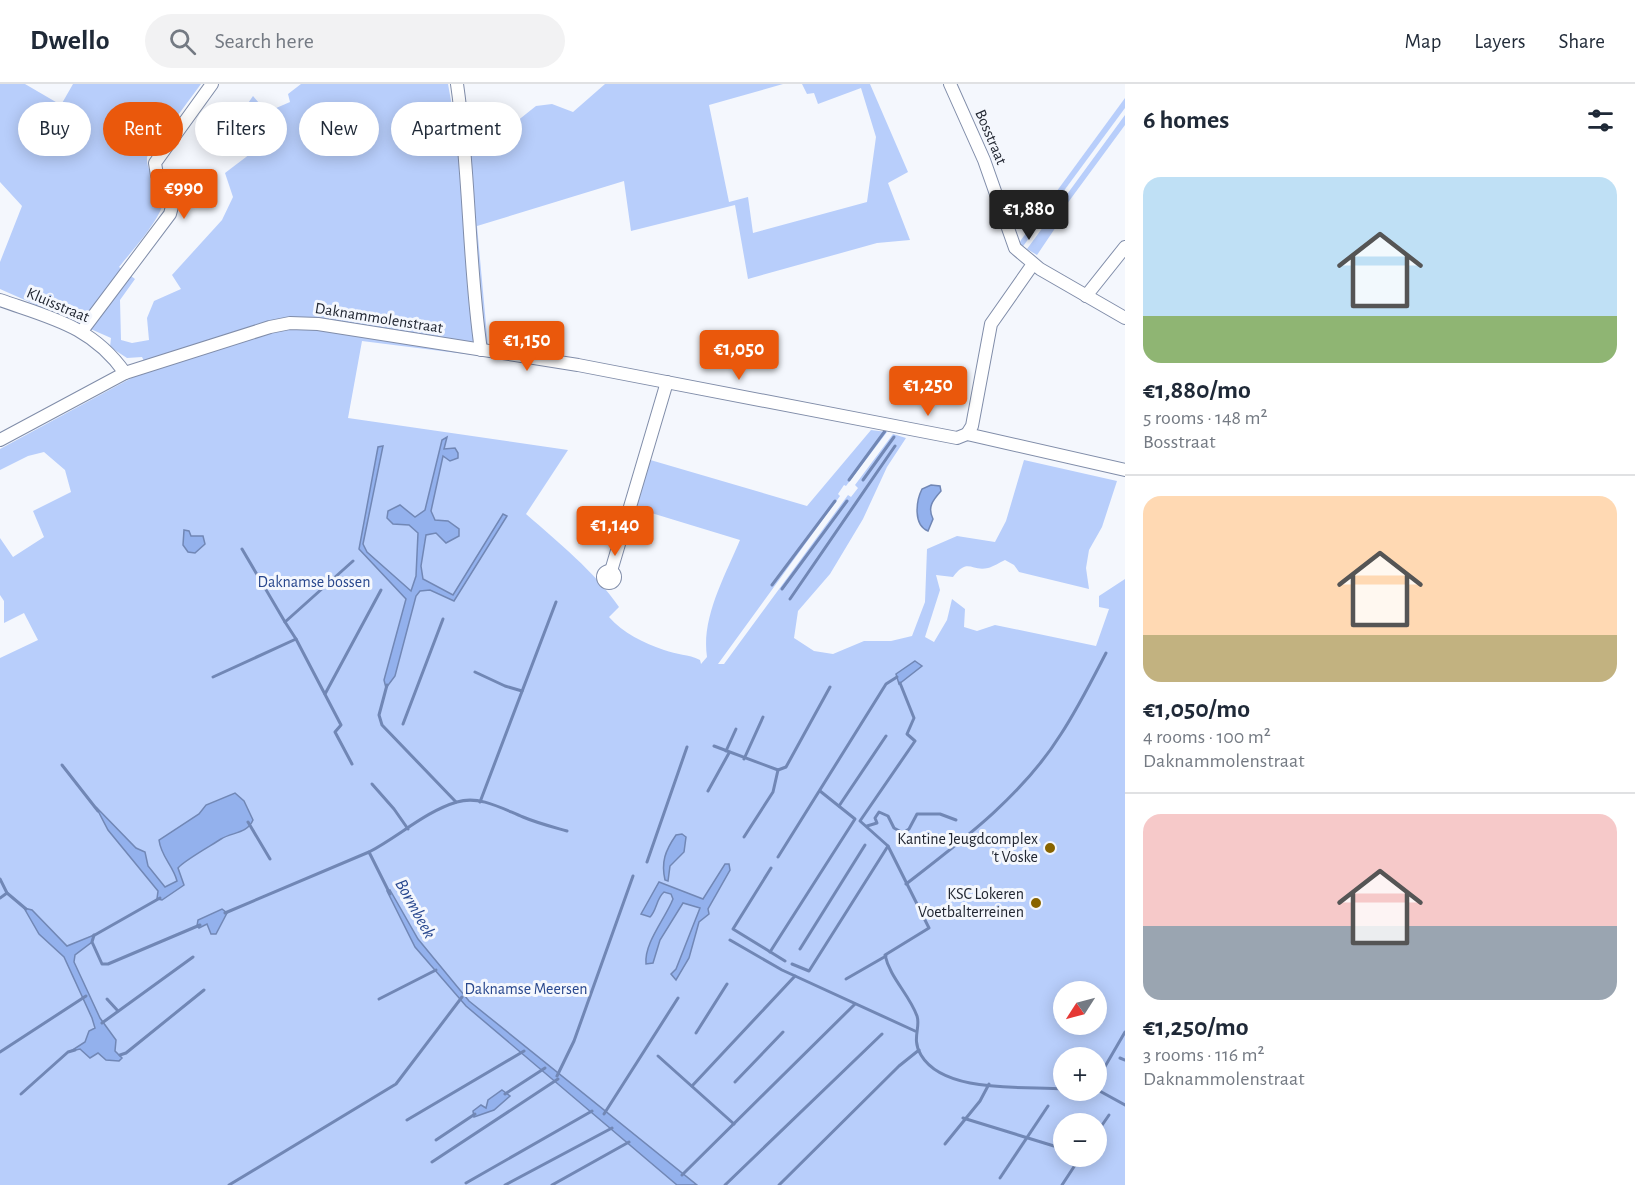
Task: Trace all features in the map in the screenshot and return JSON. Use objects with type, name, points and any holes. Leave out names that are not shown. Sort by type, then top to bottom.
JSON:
[{"type":"street","points":[[82,331],[170,214],[174,200],[157,175],[155,163],[212,84]]},
{"type":"street","points":[[457,84],[463,127],[475,308],[481,350]]},
{"type":"street","name":"Bosstraat","points":[[950,84],[984,160],[1011,242],[1020,254],[1033,264],[1125,318]]},
{"type":"street","points":[[1086,296],[1125,247]]},
{"type":"street","points":[[967,434],[972,426],[991,324],[1033,264]]},
{"type":"street","name":"Kluisstraat","points":[[0,300],[82,331],[100,343],[125,373]]},
{"type":"street","name":"Daknammolenstraat","points":[[0,441],[125,373],[241,334],[290,323],[318,324],[667,382],[957,438],[967,434],[1125,470]]},
{"type":"street","points":[[610,571],[667,382]]},
{"type":"green space","points":[[0,84],[25,84],[56,102],[18,102],[18,156],[91,156],[91,102],[63,102],[73,84],[201,84],[183,108],[183,102],[103,102],[103,156],[148,156],[147,163],[163,196],[160,212],[154,222],[119,267],[135,279],[120,300],[121,340],[132,343],[149,340],[147,318],[154,301],[181,289],[172,275],[222,220],[233,197],[225,173],[247,156],[287,156],[287,103],[290,102],[288,94],[301,84],[448,84],[451,102],[391,102],[391,156],[522,156],[522,117],[536,106],[552,104],[573,112],[605,84],[783,84],[709,105],[729,202],[748,197],[753,233],[867,202],[876,137],[861,88],[818,104],[814,93],[807,94],[802,84],[870,84],[908,172],[888,183],[910,240],[877,243],[748,279],[735,205],[631,231],[624,181],[477,226],[489,357],[362,341],[348,418],[568,450],[526,514],[599,581],[619,607],[609,617],[615,623],[642,641],[669,652],[696,658],[701,664],[707,657],[706,642],[711,612],[740,540],[635,508],[647,459],[807,506],[871,430],[887,432],[846,486],[844,485],[838,494],[840,496],[718,664],[724,664],[848,495],[851,497],[858,488],[855,485],[893,434],[906,438],[887,467],[863,519],[830,574],[798,611],[794,638],[814,651],[833,654],[864,641],[891,641],[912,636],[925,602],[927,549],[957,536],[995,542],[1006,521],[1024,460],[1117,481],[1102,527],[1089,550],[1086,568],[1089,589],[1019,572],[1014,565],[1005,560],[982,569],[966,566],[953,577],[936,575],[940,590],[925,637],[934,642],[947,620],[952,599],[965,609],[964,627],[977,631],[995,625],[1096,646],[1109,609],[1099,607],[1099,596],[1125,579],[1125,1185],[0,1185],[0,658],[38,640],[24,613],[4,623],[4,601],[0,595],[0,538],[13,557],[44,537],[33,511],[71,492],[65,470],[44,452],[28,456],[0,470],[0,449],[148,369],[142,357],[127,358],[110,347],[111,338],[0,289],[0,262],[22,206],[0,182]]},
{"type":"green space","points":[[253,96],[258,102],[249,102]]},
{"type":"green space","points":[[1125,98],[1125,108],[1021,249],[1018,246],[1021,240]]},
{"type":"green space","points":[[1125,115],[1125,125],[1061,212],[1064,215],[1037,255],[1027,249]]},
{"type":"shaded area","points":[[447,437],[444,449],[455,448],[458,458],[450,461],[443,456],[431,511],[435,520],[448,521],[459,529],[459,536],[446,543],[436,533],[426,535],[421,566],[423,579],[453,595],[503,514],[507,516],[454,601],[430,590],[420,591],[416,596],[395,676],[386,688],[384,680],[406,599],[359,549],[378,447],[383,446],[363,544],[367,552],[411,591],[416,576],[418,533],[409,525],[393,524],[387,518],[388,511],[400,505],[415,517],[425,510],[442,440]]},
{"type":"shaded area","points":[[931,485],[940,486],[941,491],[932,504],[933,519],[928,531],[920,524],[917,506],[922,489]]},
{"type":"shaded area","points":[[184,530],[189,531],[191,536],[203,536],[205,544],[195,553],[188,552],[183,545]]},
{"type":"shaded area","points":[[915,661],[922,666],[899,684],[896,674]]},
{"type":"shaded area","points":[[235,793],[244,801],[253,820],[250,825],[221,839],[181,865],[178,868],[184,885],[162,900],[157,899],[158,891],[108,830],[96,807],[136,848],[145,852],[148,866],[165,887],[177,881],[159,840],[199,814],[206,805]]},
{"type":"shaded area","points":[[682,834],[686,837],[684,852],[670,866],[668,881],[665,880],[663,868],[669,846],[676,835]]},
{"type":"shaded area","points":[[725,864],[729,864],[730,870],[708,909],[709,914],[699,922],[689,958],[676,980],[671,974],[676,969],[700,908],[683,903],[660,940],[653,963],[646,964],[648,948],[673,899],[671,894],[664,892],[650,917],[641,914],[659,882],[703,899]]},
{"type":"shaded area","points":[[390,890],[418,939],[469,1001],[697,1185],[677,1185],[466,1006],[415,947],[387,891]]},
{"type":"shaded area","points":[[24,908],[32,910],[67,946],[94,935],[92,942],[75,955],[74,962],[100,1018],[116,1040],[115,1051],[122,1058],[119,1061],[106,1060],[98,1053],[90,1058],[80,1049],[71,1051],[85,1042],[89,1031],[95,1028],[92,1018],[64,957],[39,934]]},
{"type":"shaded area","points":[[222,909],[227,913],[216,934],[211,934],[207,924],[199,928],[197,926],[198,920]]},
{"type":"shaded area","points":[[502,1090],[510,1096],[494,1110],[474,1117],[473,1111],[481,1105],[486,1108],[488,1100]]},
{"type":"waterway","points":[[849,480],[885,431]]},
{"type":"waterway","points":[[863,480],[894,437]]},
{"type":"waterway","points":[[790,599],[895,446]]},
{"type":"waterway","points":[[772,585],[835,501]]},
{"type":"waterway","points":[[782,589],[847,501]]},
{"type":"waterway","points":[[242,549],[285,622],[353,561]]},
{"type":"waterway","points":[[325,694],[381,590]]},
{"type":"waterway","points":[[480,802],[556,602]]},
{"type":"waterway","points":[[403,724],[443,619]]},
{"type":"waterway","points":[[213,677],[296,639],[285,622]]},
{"type":"waterway","points":[[296,639],[341,725],[335,732],[352,764]]},
{"type":"waterway","points":[[906,884],[991,815],[1029,777],[1067,724],[1106,653]]},
{"type":"waterway","points":[[475,672],[522,691]]},
{"type":"waterway","points":[[778,857],[886,684],[897,677]]},
{"type":"waterway","points":[[900,683],[914,718],[907,734],[915,741],[860,821],[888,846],[929,928],[885,955],[891,971],[917,1016],[918,1049],[932,1068],[966,1082],[986,1086],[1053,1089]]},
{"type":"waterway","points":[[387,685],[379,715],[382,725],[456,802]]},
{"type":"waterway","points":[[714,746],[778,770],[786,767],[830,687]]},
{"type":"waterway","points":[[744,759],[763,717]]},
{"type":"waterway","points":[[726,751],[736,729]]},
{"type":"waterway","points":[[839,806],[886,736]]},
{"type":"waterway","points":[[647,862],[687,747]]},
{"type":"waterway","points":[[708,791],[729,753]]},
{"type":"waterway","points":[[62,765],[98,811]]},
{"type":"waterway","points":[[744,837],[773,792],[778,770]]},
{"type":"waterway","points":[[372,784],[408,829]]},
{"type":"waterway","points":[[770,952],[855,819],[820,791]]},
{"type":"waterway","points":[[369,852],[434,812],[466,800],[491,804],[567,831]]},
{"type":"waterway","points":[[867,826],[877,823],[875,818],[879,812],[888,816],[894,828],[903,833],[909,829],[917,814],[940,814],[956,820]]},
{"type":"waterway","points":[[248,822],[270,859]]},
{"type":"waterway","points":[[800,949],[865,845]]},
{"type":"waterway","points":[[792,964],[809,971],[888,846]]},
{"type":"waterway","name":"Bormbeek","points":[[225,913],[369,852],[390,894]]},
{"type":"waterway","points":[[771,868],[733,929],[785,961]]},
{"type":"waterway","points":[[557,1076],[574,1041],[633,876]]},
{"type":"waterway","points":[[0,879],[7,893],[26,909]]},
{"type":"waterway","points":[[0,898],[7,893]]},
{"type":"waterway","points":[[93,936],[160,898]]},
{"type":"waterway","name":"Bormbeek","points":[[94,935],[92,942],[102,964],[108,964],[200,925]]},
{"type":"waterway","points":[[730,940],[782,970],[915,1031]]},
{"type":"waterway","points":[[846,979],[886,956]]},
{"type":"waterway","points":[[102,1023],[193,957]]},
{"type":"waterway","points":[[379,999],[436,970]]},
{"type":"waterway","points":[[692,1086],[795,976]]},
{"type":"waterway","points":[[696,1033],[727,984]]},
{"type":"waterway","points":[[120,1055],[126,1053],[204,990]]},
{"type":"waterway","points":[[0,1052],[86,996]]},
{"type":"waterway","points":[[229,1185],[396,1084],[462,997]]},
{"type":"waterway","points":[[604,1114],[678,998]]},
{"type":"waterway","points":[[107,999],[118,1011]]},
{"type":"waterway","points":[[682,1175],[855,1004]]},
{"type":"waterway","points":[[735,1082],[783,1032]]},
{"type":"waterway","points":[[1107,1063],[1125,1032]]},
{"type":"waterway","points":[[725,1185],[882,1034]]},
{"type":"waterway","points":[[21,1094],[68,1052],[75,1050]]},
{"type":"waterway","points":[[779,1185],[899,1066],[919,1050]]},
{"type":"waterway","points":[[407,1120],[524,1051]]},
{"type":"waterway","points":[[658,1056],[734,1124]]},
{"type":"waterway","points":[[1120,1058],[1125,1060]]},
{"type":"waterway","points":[[505,1094],[545,1068]]},
{"type":"waterway","points":[[432,1162],[558,1079]]},
{"type":"waterway","points":[[945,1144],[980,1101],[989,1084]]},
{"type":"waterway","points":[[1107,1095],[1125,1105]]},
{"type":"waterway","points":[[1000,1178],[1048,1106]]},
{"type":"waterway","points":[[466,1183],[592,1111]]},
{"type":"waterway","points":[[436,1140],[475,1114]]},
{"type":"waterway","points":[[963,1118],[1053,1146]]},
{"type":"waterway","points":[[505,1185],[612,1128]]},
{"type":"waterway","points":[[552,1185],[629,1142]]},
{"type":"waterway","points":[[1062,1185],[1074,1167]]},
{"type":"place","name":"Kantine Jeugdcomplex 't Voske","points":[[1050,848]]},
{"type":"place","name":"KSC Lokeren Voetbalterreinen","points":[[1036,903]]},
{"type":"park label","name":"Daknamse bossen","points":[[314,582]]},
{"type":"park label","name":"Daknamse Meersen","points":[[526,989]]}]
